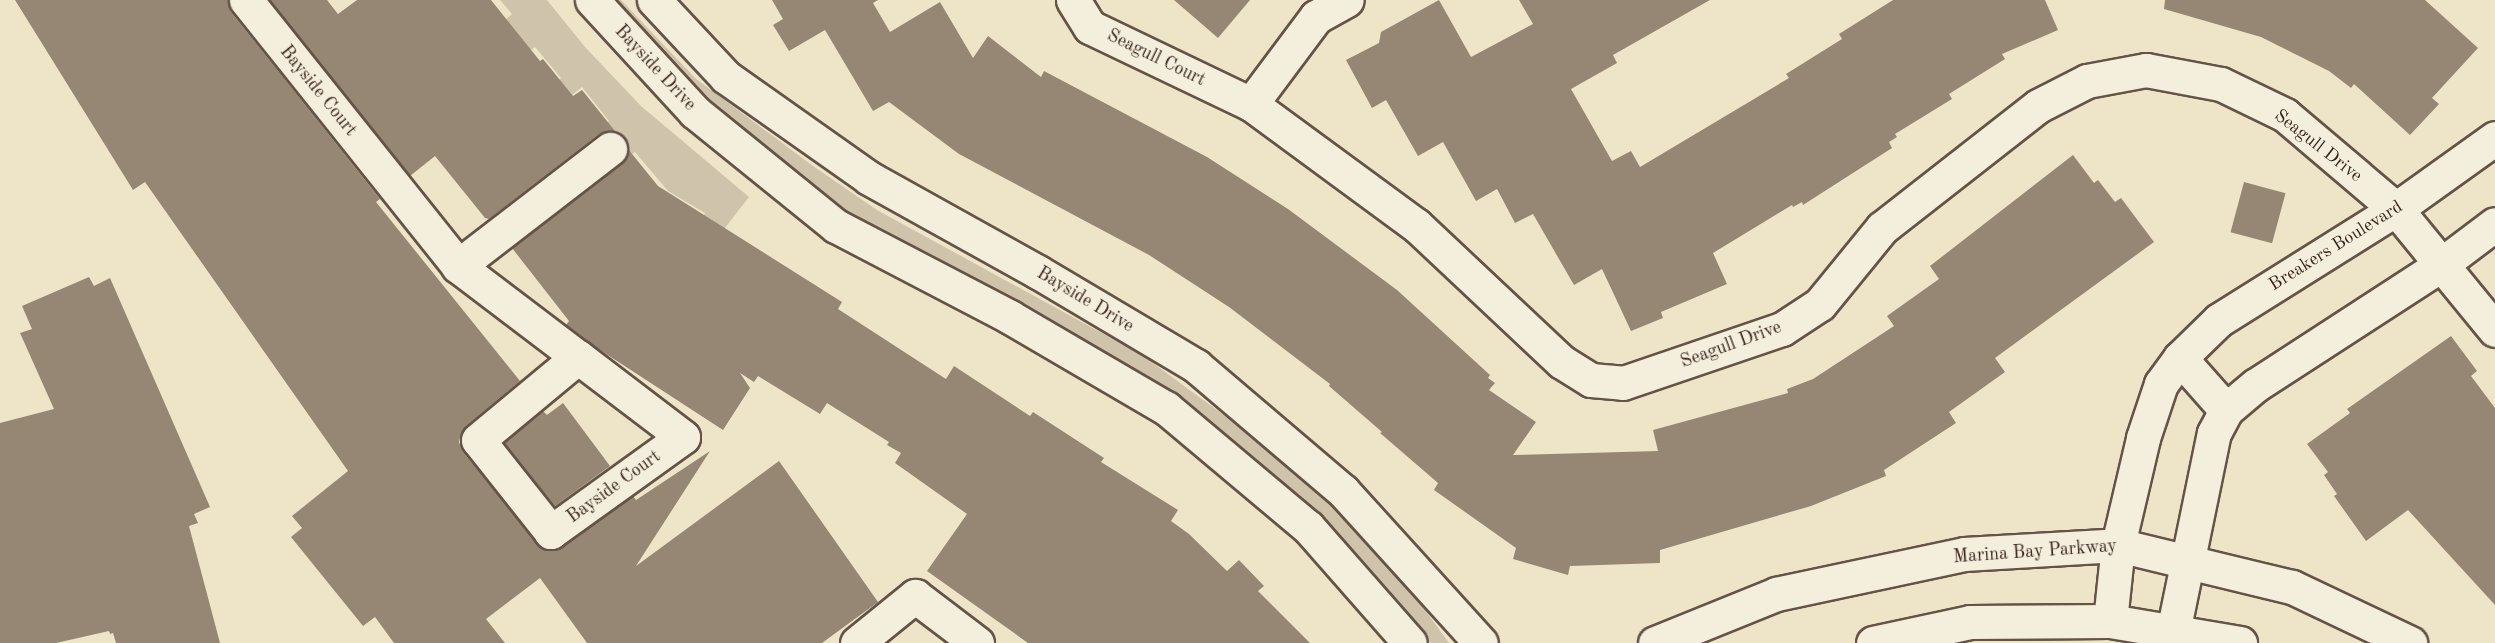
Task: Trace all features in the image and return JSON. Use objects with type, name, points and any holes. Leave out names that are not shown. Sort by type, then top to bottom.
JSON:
[{"type":"street","name":"Bayside Court","points":[[246,0],[458,266],[578,357],[683,437],[551,532],[478,440],[578,357]]},
{"type":"street","name":"Bayside Drive","points":[[592,0],[695,112],[836,226],[1010,317],[1166,408],[1308,527],[1410,643]]},
{"type":"street","name":"Bayside Drive","points":[[654,0],[726,77],[869,177],[1038,272],[1196,366],[1343,491],[1481,643]]},
{"type":"street","name":"Seagull Court","points":[[1073,0],[1090,27],[1251,104]]},
{"type":"street","points":[[1251,104],[1316,17],[1347,0]]},
{"type":"street","name":"Seagull Drive","points":[[1251,104],[1416,225],[1562,362],[1591,380],[1623,383],[1782,329],[1821,304],[1882,228],[2038,106],[2087,81],[2146,70],[2221,84],[2285,115],[2396,208],[2495,330]]},
{"type":"street","name":"Breakers Boulevard","points":[[2110,621],[2118,545],[2143,438],[2161,384],[2180,358],[2219,320],[2396,208],[2495,138]]},
{"type":"street","points":[[458,266],[610,149]]},
{"type":"street","points":[[2173,632],[2214,433],[2226,410],[2256,385],[2442,264],[2495,224]]},
{"type":"street","points":[[2180,358],[2226,410]]},
{"type":"street","name":"Marina Bay Parkway","points":[[1655,643],[1776,594],[1964,554],[2118,545],[2292,587],[2410,643]]},
{"type":"street","points":[[857,643],[915,596],[977,643]]},
{"type":"street","points":[[1873,643],[1970,622],[2110,621],[2240,643]]},
{"type":"shaded area","points":[[500,0],[547,0],[585,47],[641,106],[749,197],[721,233],[700,224],[705,213],[668,191],[635,152],[625,160],[599,130],[609,121],[582,87],[561,104],[548,89],[561,78],[535,47],[525,55],[499,25],[512,14]]},
{"type":"shaded area","points":[[605,0],[621,0],[695,78],[813,166],[877,210],[1142,355],[1274,452],[1337,512],[1409,588],[1449,643],[1431,643],[1329,527],[877,232],[794,175],[682,80]]},
{"type":"building","points":[[15,0],[228,0],[231,12],[380,199],[376,202],[520,381],[466,426],[459,442],[463,452],[543,549],[553,551],[562,547],[633,496],[636,500],[710,451],[636,566],[779,461],[878,602],[822,643],[587,643],[540,578],[486,619],[505,643],[394,643],[375,617],[363,626],[291,537],[302,528],[292,516],[348,471],[145,182],[133,190]]},
{"type":"building","points":[[270,0],[327,0],[338,14],[357,0],[491,0],[540,61],[543,59],[573,96],[582,90],[615,131],[599,134],[489,219],[485,218],[435,156],[410,176]]},
{"type":"building","points":[[772,0],[878,0],[873,3],[890,32],[940,2],[973,58],[988,36],[1041,77],[1044,71],[1207,157],[1288,209],[1397,290],[1490,375],[1488,378],[1495,383],[1489,390],[1536,422],[1513,455],[1658,451],[1653,430],[1788,393],[1787,389],[1813,379],[1894,326],[1887,316],[1939,279],[1930,266],[2073,155],[2094,183],[2098,180],[2115,202],[2121,198],[2154,242],[1995,358],[2005,372],[1949,412],[1956,423],[1884,470],[1886,476],[1811,506],[1660,550],[1660,563],[1570,566],[1568,575],[1513,559],[1516,548],[1434,490],[1438,483],[1380,433],[1382,432],[1329,386],[1330,384],[1229,307],[1149,255],[959,154],[889,102],[873,111],[825,30],[789,51],[773,25],[783,19]]},
{"type":"building","points":[[1174,0],[1250,0],[1218,38]]},
{"type":"building","points":[[1439,0],[1471,57],[1533,24],[1519,0],[1710,0],[1613,55],[1617,63],[1571,89],[1612,161],[1631,151],[1640,167],[1789,78],[1786,74],[1842,39],[1839,34],[1893,0],[2045,0],[2058,30],[2002,54],[2005,59],[1949,94],[1952,99],[1895,134],[1897,137],[1889,142],[1892,148],[1803,205],[1802,202],[1793,207],[1792,205],[1713,253],[1727,284],[1661,312],[1663,318],[1631,331],[1602,269],[1574,285],[1533,214],[1515,223],[1497,189],[1476,201],[1443,142],[1418,156],[1386,100],[1372,108],[1346,60],[1379,43],[1381,32]]},
{"type":"building","points":[[2165,0],[2425,0],[2478,48],[2432,98],[2439,104],[2410,135],[2354,84],[2351,88],[2329,71],[2261,37],[2164,9]]},
{"type":"building","points":[[628,149],[658,186],[842,302],[838,309],[946,379],[954,366],[1030,416],[1033,412],[1104,458],[1101,462],[1178,510],[1171,521],[1189,534],[1227,571],[1239,560],[1264,586],[1258,591],[1310,643],[1028,643],[927,571],[967,514],[895,463],[901,453],[887,445],[889,442],[827,403],[820,414],[758,376],[754,382],[740,373],[750,388],[723,430],[600,350],[566,325],[569,321],[512,248],[621,164]]},
{"type":"building","points":[[2244,182],[2286,193],[2272,243],[2231,232]]},
{"type":"building","points":[[89,277],[94,286],[110,278],[210,507],[194,514],[198,523],[189,526],[220,643],[116,643],[113,633],[110,634],[109,631],[56,643],[0,643],[0,423],[54,409],[20,333],[32,329],[22,306]]},
{"type":"building","points":[[2451,336],[2477,371],[2471,376],[2495,408],[2495,605],[2408,510],[2366,541],[2334,496],[2337,494],[2324,475],[2328,472],[2307,444],[2350,413],[2347,409]]},
{"type":"building","points":[[563,403],[610,466],[555,506],[504,443],[543,411],[547,415]]}]
